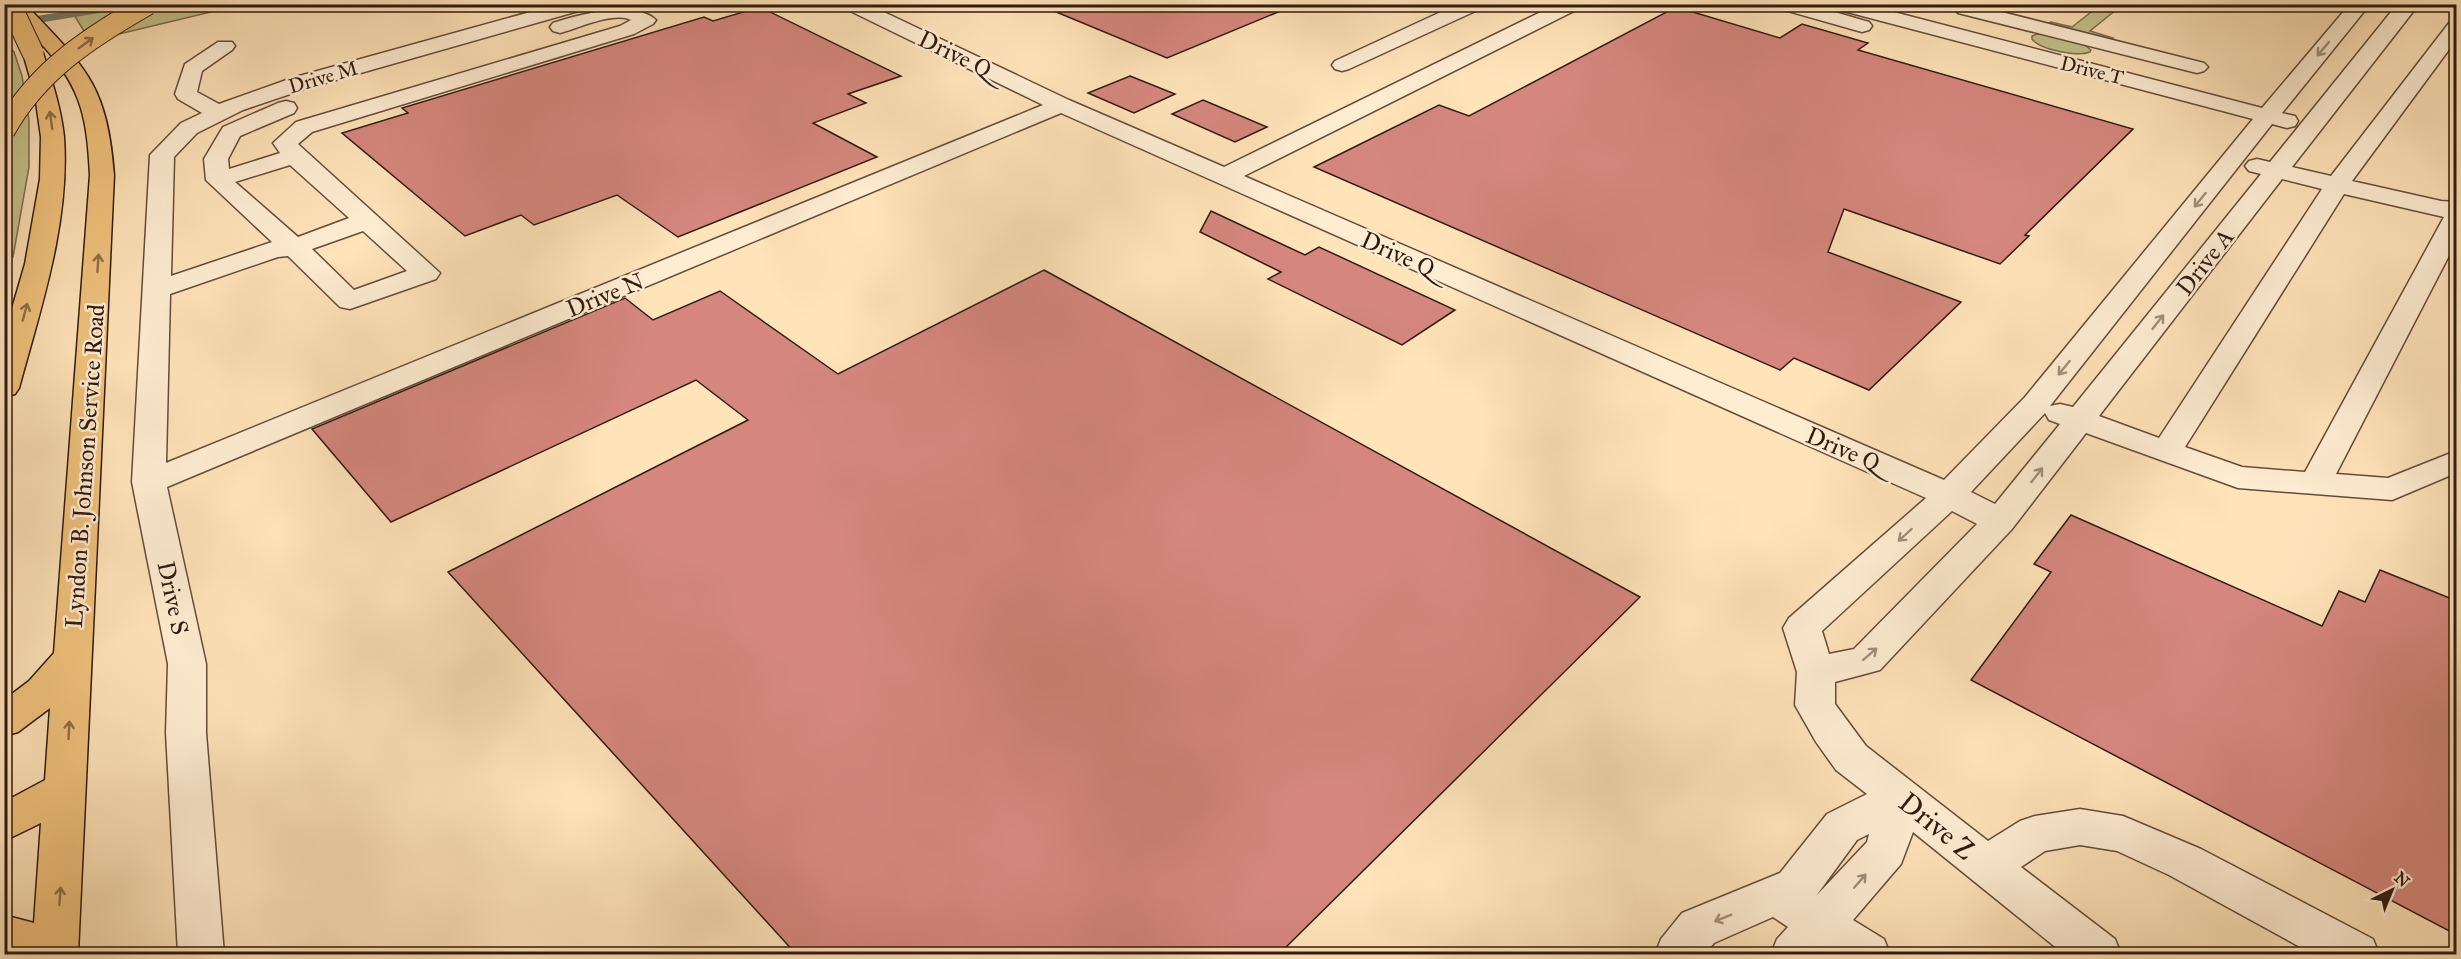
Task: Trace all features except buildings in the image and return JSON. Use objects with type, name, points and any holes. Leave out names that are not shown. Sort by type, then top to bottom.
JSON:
[{"type":"main road","points":[[4,388],[44,238],[52,194],[53,128],[41,72],[44,50],[12,4]]},
{"type":"main road","points":[[4,131],[17,107],[48,72],[101,32],[148,4]]},
{"type":"main road","name":"Lyndon B. Johnson Service Road","points":[[44,50],[76,74],[90,99],[99,142],[102,175],[55,954]]},
{"type":"main road","points":[[4,721],[30,703],[74,655]]},
{"type":"main road","points":[[4,797],[66,789]]},
{"type":"main road","points":[[4,823],[66,789]]},
{"type":"main road","points":[[4,936],[26,941],[43,954]]},
{"type":"lane","name":"Drive M","points":[[158,242],[162,155],[189,128],[235,105],[300,83],[582,4]]},
{"type":"lane","name":"Drive Q","points":[[851,4],[1061,105],[1948,495],[2000,520]]},
{"type":"lane","points":[[870,14],[899,4]]},
{"type":"lane","points":[[1342,65],[1475,4]]},
{"type":"lane","points":[[1223,177],[1573,4]]},
{"type":"lane","points":[[1784,4],[1874,29],[1894,39],[1917,45]]},
{"type":"lane","name":"Drive T","points":[[1839,4],[1879,9],[2003,47],[2312,128]]},
{"type":"lane","name":"Drive A","points":[[1948,495],[2036,404],[2267,116],[2361,4]]},
{"type":"lane","name":"Drive A","points":[[2000,520],[2312,128],[2402,11],[2410,4]]},
{"type":"lane","points":[[1965,9],[2197,68]]},
{"type":"lane","points":[[627,10],[646,20],[627,30],[337,117],[304,127],[285,143],[294,156],[426,273],[350,301],[294,247],[218,180],[216,159],[231,132],[279,110],[602,14],[627,10]]},
{"type":"lane","points":[[2003,47],[2031,26]]},
{"type":"lane","points":[[2166,452],[2337,185],[2457,27]]},
{"type":"lane","points":[[218,113],[186,94],[192,68],[225,46]]},
{"type":"lane","points":[[2085,69],[2110,46]]},
{"type":"lane","points":[[2128,100],[2142,98],[2155,87]]},
{"type":"lane","points":[[317,99],[337,117]]},
{"type":"lane","name":"Drive N","points":[[149,482],[1061,105]]},
{"type":"lane","points":[[218,180],[294,156]]},
{"type":"lane","points":[[2233,159],[2441,209],[2457,209]]},
{"type":"lane","points":[[2315,483],[2457,218]]},
{"type":"lane","points":[[156,296],[280,256],[294,247],[368,220]]},
{"type":"lane","name":"Drive S","points":[[158,242],[149,482],[187,664],[186,733],[201,954]]},
{"type":"lane","points":[[2087,340],[2131,356]]},
{"type":"lane","points":[[2036,404],[2238,477],[2392,489],[2457,461]]},
{"type":"lane","name":"Drive Z","points":[[1948,495],[1802,628],[1816,672],[1815,705],[1830,731],[1851,758],[2098,954]]},
{"type":"lane","points":[[1816,672],[1866,660],[2000,520]]},
{"type":"lane","points":[[1678,954],[1698,928],[1796,887],[1842,827],[1901,797]]},
{"type":"lane","points":[[1808,940],[1886,850],[1901,797]]},
{"type":"lane","points":[[1987,866],[2035,834],[2080,827],[2123,834],[2185,862],[2356,954]]},
{"type":"lane","points":[[1778,896],[1808,940],[1867,954]]},
{"type":"shaded area","points":[[98,4],[240,5],[90,41],[71,10]]},
{"type":"shaded area","points":[[2100,5],[2122,5],[2090,31],[2113,38],[2110,40],[2047,24],[2051,22],[2072,27]]},
{"type":"shaded area","points":[[2037,34],[2066,38],[2091,50],[2077,54],[2051,49],[2032,39],[2032,36]]},
{"type":"shaded area","points":[[4,42],[14,52],[22,76],[29,120],[29,167],[13,257],[5,260]]},
{"type":"waterway","points":[[4,25],[132,4]]}]
